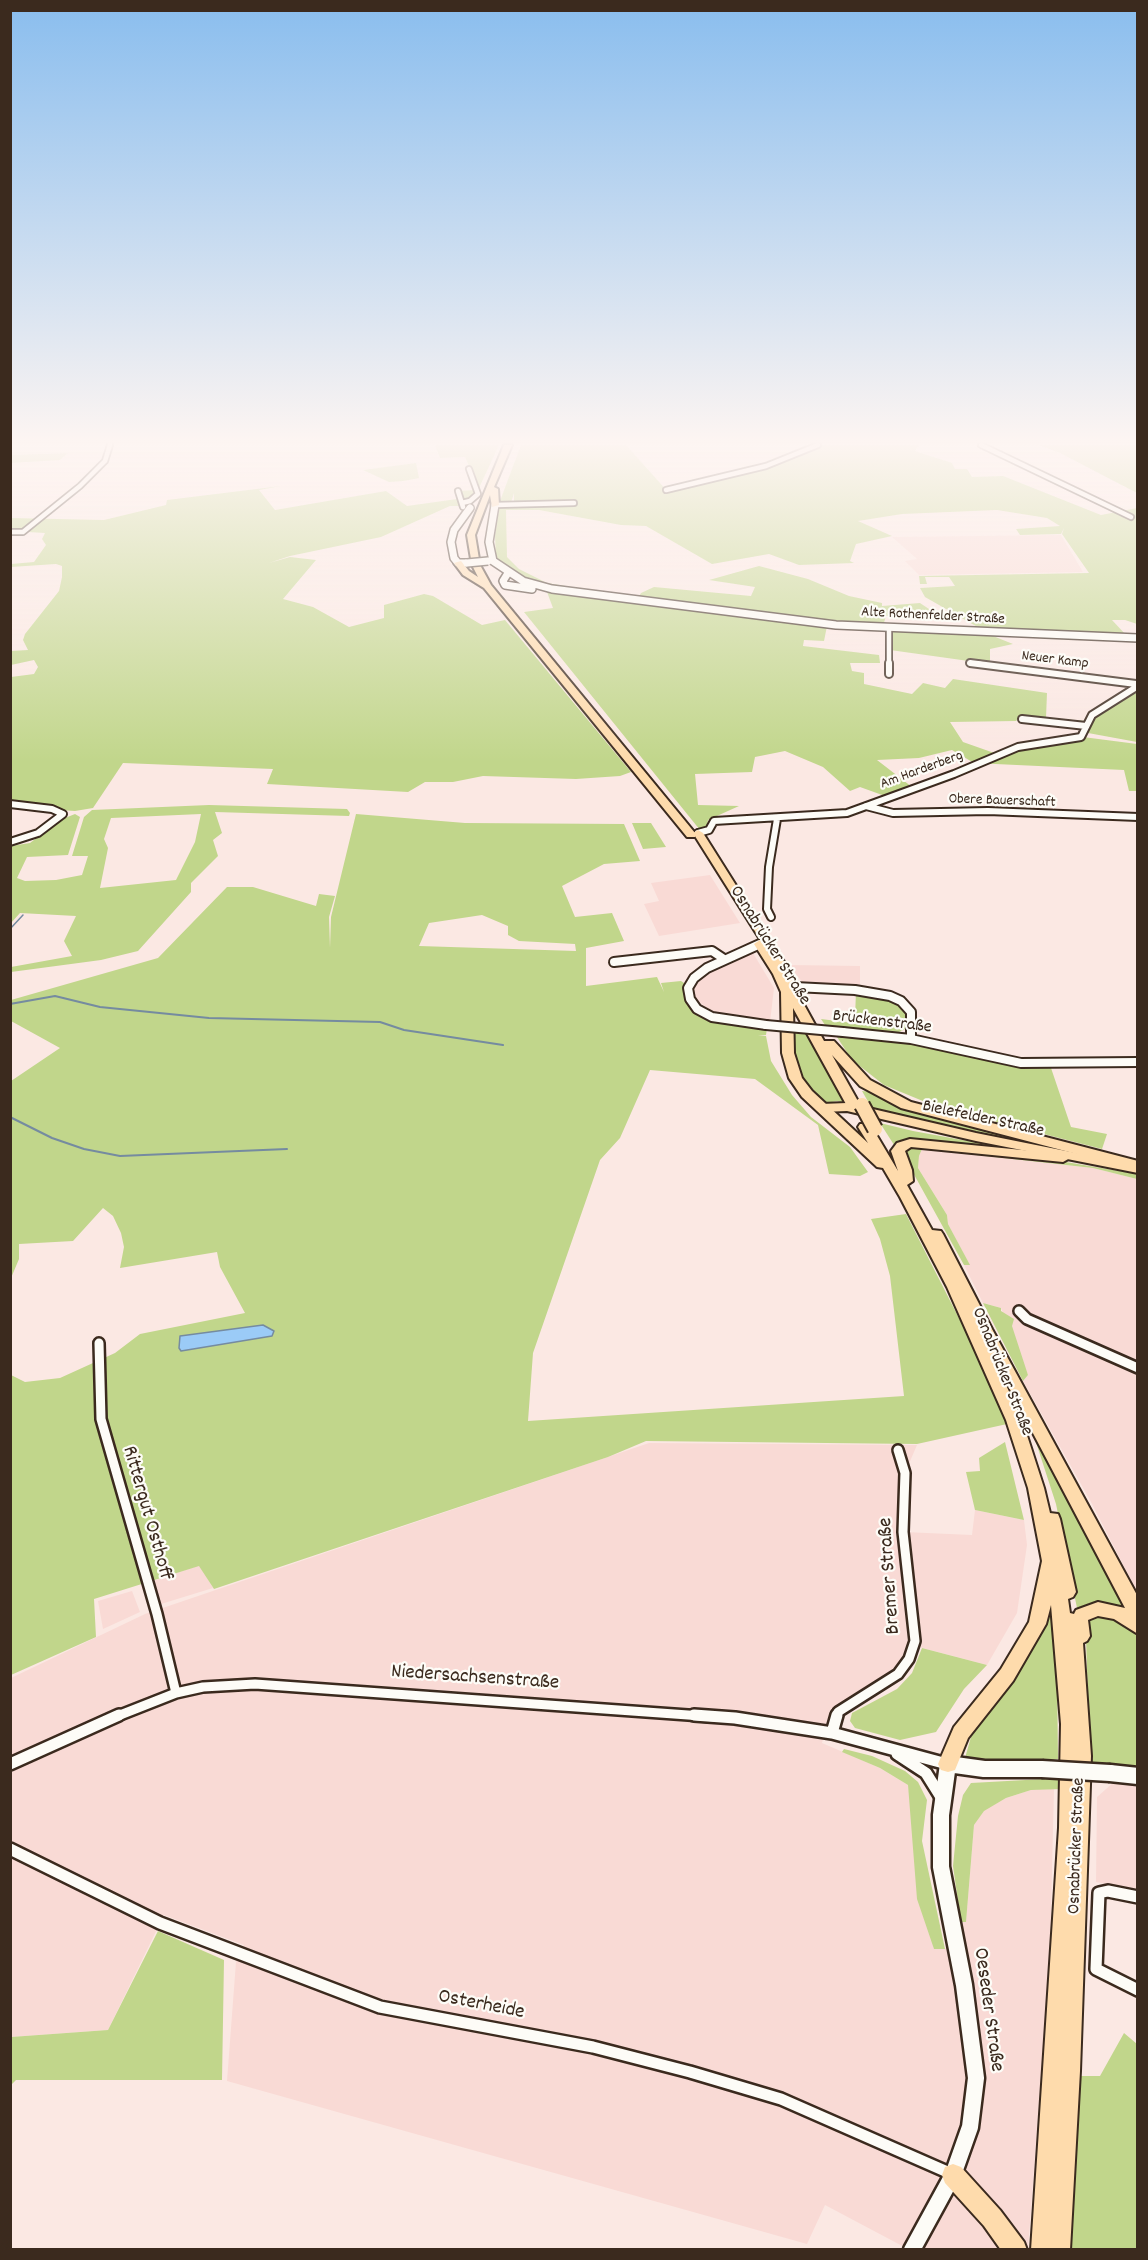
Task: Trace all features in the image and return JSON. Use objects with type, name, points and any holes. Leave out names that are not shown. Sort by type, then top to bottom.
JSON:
[{"type":"highway","points":[[474,550],[476,565],[487,586],[523,623]]},
{"type":"highway","points":[[479,550],[482,565],[503,589],[523,623]]},
{"type":"highway","points":[[462,563],[472,578],[487,586]]},
{"type":"highway","name":"Osnabrücker Straße","points":[[523,623],[694,834]]},
{"type":"highway","name":"Osnabrücker Straße","points":[[760,944],[857,1104],[978,1316],[1037,1461],[1061,1552],[1077,1662],[1082,1727],[1058,2250]]},
{"type":"highway","points":[[779,974],[789,1005],[787,1035],[790,1064],[807,1094],[900,1178],[905,1170],[898,1151],[902,1146],[910,1143],[1063,1158]]},
{"type":"highway","name":"Osnabrücker Straße","points":[[795,987],[829,1044],[857,1104]]},
{"type":"highway","points":[[829,1044],[865,1083],[906,1105],[1137,1168]]},
{"type":"highway","name":"Osnabrücker Straße","points":[[900,1178],[968,1315],[1014,1420],[1036,1488],[1063,1625],[1070,1755],[1069,1828],[1043,2250]]},
{"type":"highway","points":[[978,1316],[1121,1580],[1137,1615]]},
{"type":"highway","points":[[948,1764],[961,1733],[1007,1675],[1037,1624],[1045,1595],[1050,1551]]},
{"type":"highway","points":[[1077,1662],[1081,1649],[1079,1622],[1082,1615],[1098,1609],[1108,1610],[1119,1613],[1137,1627]]},
{"type":"highway","points":[[953,2175],[992,2218],[1016,2250]]},
{"type":"main road","name":"Osnabrücker Straße","points":[[694,834],[760,944]]},
{"type":"main road","name":"Osnabrücker Straße","points":[[694,834],[795,987]]},
{"type":"main road","name":"Bielefelder Straße","points":[[824,1110],[847,1107],[976,1137],[1137,1168]]},
{"type":"main road","name":"Bielefelder Straße","points":[[824,1110],[847,1111],[1063,1158],[1137,1168]]},
{"type":"street","points":[[452,550],[452,554],[462,563],[490,561],[508,573],[536,585],[581,595]]},
{"type":"street","points":[[489,550],[490,561]]},
{"type":"street","points":[[508,573],[503,581],[503,589],[581,595]]},
{"type":"street","name":"Alte Rothenfelder Straße","points":[[581,595],[836,625],[1137,638]]},
{"type":"street","points":[[889,629],[889,674]]},
{"type":"street","name":"Neuer Kamp","points":[[970,663],[1137,684]]},
{"type":"street","name":"Am Harderberg","points":[[694,834],[709,830],[714,821],[847,813],[954,774],[1018,747],[1083,736],[1092,716],[1137,684]]},
{"type":"street","points":[[1022,719],[1086,726]]},
{"type":"street","points":[[10,804],[52,809],[63,814],[38,833],[10,842]]},
{"type":"street","name":"Obere Bauerschaft","points":[[866,806],[893,813],[988,811],[1137,817]]},
{"type":"street","points":[[771,917],[767,909],[769,875],[777,819]]},
{"type":"street","name":"Brückenstraße","points":[[760,944],[724,959],[694,978],[688,988],[690,999],[697,1009],[712,1017],[766,1025],[911,1039],[1021,1063],[1137,1062]]},
{"type":"street","points":[[614,962],[636,960],[639,957],[712,951],[724,959]]},
{"type":"street","points":[[636,960],[636,970]]},
{"type":"street","points":[[795,987],[852,989],[890,996],[900,1001],[911,1012],[911,1039]]},
{"type":"street","points":[[1019,1311],[1027,1319],[1137,1368]]},
{"type":"street","name":"Rittergut Osthoff","points":[[99,1343],[101,1419],[157,1614],[176,1693]]},
{"type":"street","name":"Bremer Straße","points":[[832,1733],[838,1712],[875,1691],[898,1674],[909,1659],[915,1641],[904,1535],[905,1473],[898,1450]]},
{"type":"street","name":"Niedersachsenstraße","points":[[10,1764],[148,1702],[176,1693],[232,1685],[283,1685],[746,1720],[832,1733],[948,1764]]},
{"type":"street","points":[[885,1748],[922,1770],[943,1800]]},
{"type":"street","points":[[948,1764],[984,1769],[1042,1769],[1137,1776]]},
{"type":"street","name":"Oeseder Straße","points":[[912,2250],[953,2175],[970,2127],[976,2078],[964,1985],[941,1867],[943,1800],[948,1764]]},
{"type":"street","name":"Osterheide","points":[[10,1850],[160,1923],[380,2007],[593,2048],[690,2072],[781,2099],[953,2175]]},
{"type":"street","points":[[1137,1897],[1108,1891],[1099,1893],[1096,1970],[1137,1990]]},
{"type":"shaded area","points":[[907,550],[1070,550],[1083,572],[919,575],[905,561],[917,559]]},
{"type":"shaded area","points":[[710,875],[740,923],[659,936],[644,904],[659,901],[651,883]]},
{"type":"shaded area","points":[[747,952],[753,953],[774,988],[770,1022],[715,1014],[695,999],[693,988],[698,978],[711,969]]},
{"type":"shaded area","points":[[789,965],[860,966],[860,988],[803,983]]},
{"type":"shaded area","points":[[922,1149],[1093,1168],[1137,1179],[1137,1592],[1091,1502],[1023,1381],[1028,1375],[1001,1308],[983,1303],[964,1265],[969,1264],[948,1224],[947,1215],[918,1168]]},
{"type":"shaded area","points":[[649,1443],[917,1445],[905,1473],[904,1532],[972,1535],[975,1510],[1024,1520],[1027,1545],[1017,1613],[987,1665],[911,1645],[899,1671],[829,1715],[822,1743],[880,1768],[908,1785],[934,1949],[945,1949],[961,1922],[966,1921],[974,1825],[984,1810],[1006,1798],[1031,1790],[1054,1788],[1050,1954],[1028,2249],[908,2249],[825,2205],[807,2244],[227,2081],[236,1962],[244,1945],[164,1915],[108,2030],[11,2037],[11,1678],[145,1614]]},
{"type":"shaded area","points":[[200,1565],[213,1588],[161,1604],[153,1581]]},
{"type":"shaded area","points":[[132,1591],[140,1612],[103,1629],[98,1601]]},
{"type":"shaded area","points":[[1114,1782],[1137,1785],[1137,1890],[1096,1882],[1097,1797]]},
{"type":"green space","points":[[42,550],[317,550],[290,556],[269,563],[290,557],[316,560],[283,599],[313,607],[349,627],[384,618],[384,605],[424,594],[433,596],[482,625],[505,620],[631,772],[620,776],[576,779],[483,776],[453,782],[425,782],[408,792],[267,784],[273,769],[123,763],[93,808],[75,811],[11,807],[11,677],[34,674],[38,667],[34,660],[11,665],[11,651],[28,650],[23,640],[25,634],[59,591],[62,577],[62,566],[56,564],[11,567],[11,564],[34,562]]},
{"type":"green space","points":[[496,550],[507,550],[507,557],[519,569],[547,583],[628,596],[556,588],[518,576],[496,558]]},
{"type":"green space","points":[[688,550],[854,550],[850,561],[854,563],[799,565],[769,554],[712,564]]},
{"type":"green space","points":[[1073,550],[1137,550],[1137,624],[1125,620],[1112,620],[1126,635],[981,629],[925,597],[920,588],[955,586],[949,577],[925,577],[927,584],[920,584],[919,576],[1089,573]]},
{"type":"green space","points":[[759,566],[808,579],[849,596],[882,603],[882,606],[920,603],[944,619],[886,616],[883,626],[638,598],[641,593],[654,587],[751,596],[755,587],[709,580]]},
{"type":"green space","points":[[547,592],[827,626],[824,641],[804,640],[803,646],[879,655],[880,663],[850,663],[852,671],[864,673],[864,684],[912,694],[923,683],[945,688],[953,679],[1047,693],[1046,718],[1087,721],[1085,723],[1042,722],[1020,717],[1016,721],[950,722],[963,742],[997,754],[1018,747],[1083,737],[1137,744],[1137,791],[1129,791],[1124,770],[974,763],[952,750],[919,758],[877,760],[912,787],[885,796],[860,787],[850,791],[823,767],[785,751],[755,757],[752,772],[695,774],[698,805],[739,806],[708,820],[706,830],[700,830],[524,612],[553,608]]},
{"type":"green space","points":[[891,632],[988,634],[1013,644],[990,649],[990,664],[890,650]]},
{"type":"green space","points":[[1137,690],[1137,742],[1088,733],[1094,716]]},
{"type":"green space","points":[[209,805],[347,809],[350,813],[349,816],[215,812],[222,833],[213,840],[218,856],[191,883],[191,892],[138,951],[101,960],[11,972],[11,967],[72,956],[64,941],[76,916],[20,913],[11,923],[11,846],[30,843],[60,820],[75,814],[80,817],[68,855],[27,857],[17,878],[25,881],[56,880],[82,875],[88,856],[72,856],[84,817],[92,810]],"holes":[[[201,814],[195,842],[176,880],[100,888],[108,848],[104,839],[111,818]]]},
{"type":"green space","points":[[356,814],[465,823],[624,824],[640,861],[604,864],[562,886],[575,917],[612,913],[624,941],[586,948],[586,986],[657,977],[664,992],[661,983],[681,981],[684,983],[684,999],[692,1011],[708,1019],[767,1028],[766,1035],[758,1035],[766,1036],[771,1061],[792,1095],[811,1117],[850,1147],[868,1172],[860,1176],[829,1174],[818,1125],[755,1079],[650,1070],[620,1138],[600,1160],[533,1353],[528,1421],[904,1396],[890,1276],[880,1239],[871,1219],[906,1214],[969,1338],[1007,1424],[917,1444],[646,1441],[608,1457],[214,1589],[199,1566],[94,1599],[96,1637],[11,1675],[11,1375],[25,1382],[60,1378],[115,1353],[140,1334],[245,1313],[220,1267],[217,1252],[120,1268],[124,1247],[121,1233],[113,1216],[103,1208],[73,1241],[19,1244],[19,1259],[11,1278],[11,1081],[60,1048],[11,1021],[11,1000],[158,958],[227,887],[253,887],[316,906],[319,894],[335,896],[329,917],[330,948],[331,917]],"holes":[[[482,915],[508,926],[508,935],[519,941],[575,944],[576,951],[419,946],[429,923]]]},
{"type":"green space","points":[[632,823],[651,823],[666,847],[643,849]]},
{"type":"green space","points":[[856,991],[877,994],[899,1003],[909,1021],[907,1028],[895,1034],[827,1028],[821,1019],[853,1023]]},
{"type":"green space","points":[[792,1030],[809,1032],[847,1103],[837,1101],[822,1104],[811,1092],[801,1076],[793,1052]]},
{"type":"green space","points":[[835,1034],[908,1041],[1011,1063],[1051,1068],[1071,1127],[1107,1134],[1102,1149],[935,1106],[884,1085],[852,1060]]},
{"type":"green space","points":[[862,1091],[873,1092],[904,1107],[1056,1147],[1056,1150],[874,1112]]},
{"type":"green space","points":[[880,1123],[1017,1150],[924,1140],[912,1140],[896,1148]]},
{"type":"green space","points":[[914,1146],[1060,1161],[1137,1174],[1137,1179],[1093,1168],[922,1149],[918,1168],[947,1215],[948,1224],[970,1265],[964,1265],[906,1160],[906,1150]]},
{"type":"green space","points":[[983,1303],[1001,1308],[1001,1311],[1014,1319],[1012,1326],[1028,1375],[1023,1381]]},
{"type":"green space","points":[[1031,1427],[1132,1615],[1119,1606],[1093,1602],[1077,1608],[1056,1504]]},
{"type":"green space","points":[[1005,1442],[1024,1520],[975,1510],[966,1472],[980,1471],[979,1458]]},
{"type":"green space","points":[[1052,1612],[1057,1674],[1058,1759],[1016,1763],[965,1758],[971,1737],[1035,1642]]},
{"type":"green space","points":[[1093,1615],[1114,1615],[1129,1624],[1137,1637],[1137,1768],[1090,1765],[1086,1638],[1087,1624]]},
{"type":"green space","points":[[922,1648],[987,1665],[964,1689],[936,1732],[900,1740],[855,1728],[850,1721],[852,1713],[897,1689],[912,1673]]},
{"type":"green space","points":[[844,1749],[872,1756],[905,1771],[918,1782],[927,1800],[922,1841],[945,1949],[934,1949],[917,1899],[908,1785],[880,1768],[842,1752]]},
{"type":"green space","points":[[1062,1778],[1062,1789],[1031,1790],[1006,1798],[984,1811],[974,1825],[966,1922],[961,1922],[953,1866],[958,1816],[963,1795],[971,1783]]},
{"type":"green space","points":[[158,1931],[224,1960],[222,2080],[16,2080],[11,2085],[11,2037],[108,2030]]},
{"type":"green space","points":[[1124,2033],[1137,2044],[1137,2249],[1066,2250],[1076,2076],[1100,2076]]},
{"type":"water","points":[[263,1325],[274,1331],[272,1336],[181,1351],[179,1348],[180,1336]]},
{"type":"waterway","points":[[10,929],[23,915]]},
{"type":"waterway","points":[[10,1004],[55,996],[100,1007],[209,1018],[380,1022],[404,1030],[503,1045]]},
{"type":"waterway","points":[[10,1117],[52,1138],[84,1149],[120,1156],[287,1149]]}]
